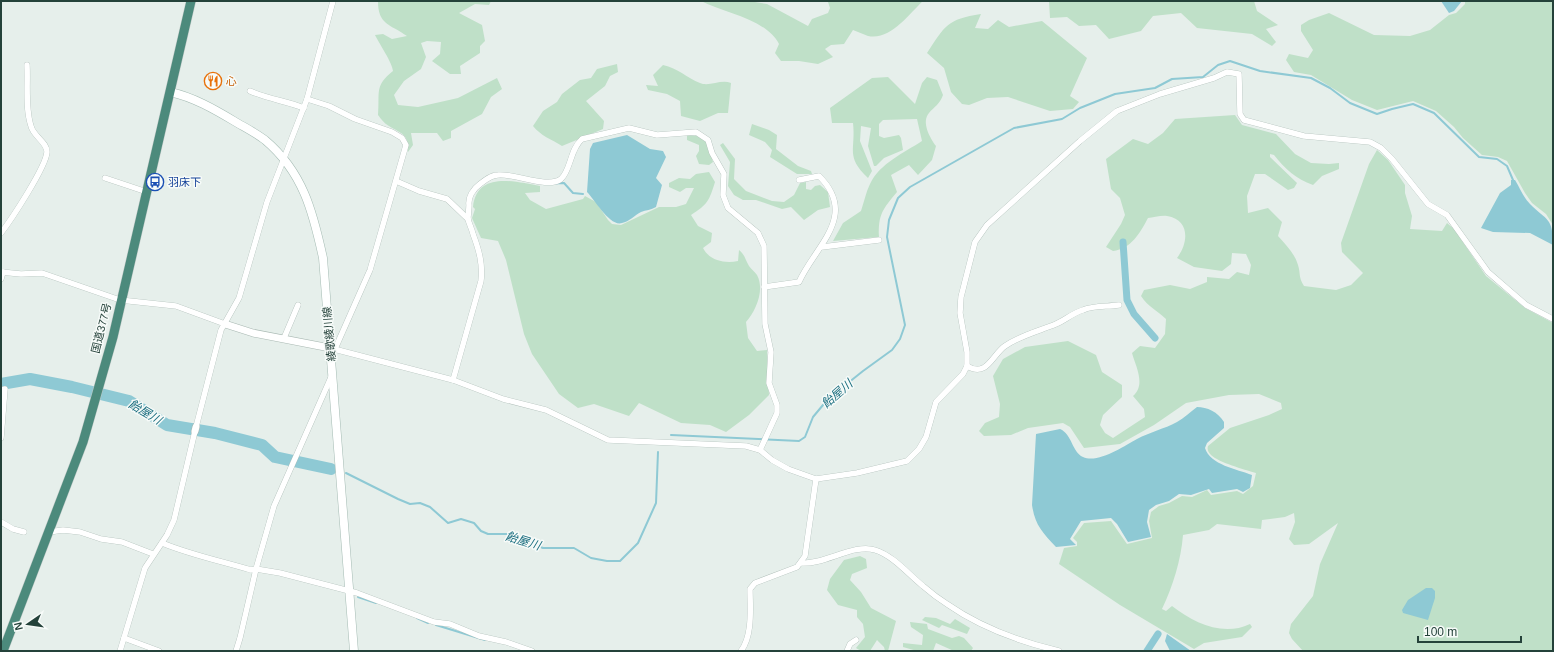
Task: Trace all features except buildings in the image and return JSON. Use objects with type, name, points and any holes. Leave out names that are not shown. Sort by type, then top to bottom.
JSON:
[{"type":"highway","name":"国道377号","points":[[4,651],[83,442],[113,336],[120,300],[147,192],[191,1]]},
{"type":"main road","name":"綾歌綾川線","points":[[170,92],[186,95],[221,113],[264,140],[284,160],[300,182],[314,217],[323,258],[333,349],[333,373],[354,651]]},
{"type":"street","points":[[120,651],[139,582],[145,568],[153,554],[162,543],[174,520],[195,429],[221,330],[239,298],[267,202],[304,108],[333,1]]},
{"type":"street","points":[[1,233],[13,219],[40,169],[47,152],[45,145],[31,128],[27,65]]},
{"type":"street","points":[[1,279],[2,272],[42,273],[120,300],[176,306],[253,333],[333,349],[453,380],[503,399],[546,410],[608,440],[746,446],[760,450],[772,460],[788,469],[816,479],[870,470],[907,461],[919,449],[926,437],[936,402],[963,374],[967,366],[967,352],[960,313],[961,297],[975,242],[986,225],[1074,146],[1117,111],[1160,94],[1214,78],[1227,72],[1239,74],[1240,114],[1244,120],[1304,136],[1370,142],[1381,148],[1392,159],[1428,204],[1447,215],[1488,272],[1526,305],[1553,319]]},
{"type":"street","points":[[250,91],[264,97],[287,101],[304,108]]},
{"type":"street","points":[[307,99],[329,106],[355,119],[402,138],[406,145],[370,270],[333,349]]},
{"type":"street","points":[[468,219],[470,195],[476,187],[492,176],[500,174],[546,181],[557,181],[562,178],[576,144],[582,139],[629,128],[652,135],[663,136],[696,132],[708,140],[712,152],[724,174],[724,195],[728,208],[758,232],[764,246],[765,324],[771,352],[769,383],[777,405],[777,413],[760,450]]},
{"type":"street","points":[[764,287],[800,282],[833,226],[836,210],[827,184],[819,176],[800,180]]},
{"type":"street","points":[[105,178],[147,192]]},
{"type":"street","points":[[396,181],[419,191],[447,199],[468,219],[480,256],[482,269],[481,281],[453,380]]},
{"type":"street","points":[[822,247],[879,240]]},
{"type":"street","points":[[284,338],[298,305]]},
{"type":"street","points":[[967,366],[974,370],[982,368],[990,363],[1005,346],[1036,330],[1056,324],[1083,310],[1119,305]]},
{"type":"street","points":[[236,651],[256,569],[274,506],[333,373]]},
{"type":"street","points":[[1,390],[5,389],[1,438]]},
{"type":"street","points":[[741,651],[745,646],[749,628],[750,589],[752,586],[755,583],[797,567],[801,563],[807,548],[816,479]]},
{"type":"street","points":[[1,522],[13,529],[24,532]]},
{"type":"street","points":[[49,532],[63,530],[80,532],[122,542],[153,554]]},
{"type":"street","points":[[162,543],[189,554],[221,561],[251,570],[256,569],[280,573],[350,591],[404,609],[434,622],[450,624],[479,636],[506,642],[532,651]]},
{"type":"street","points":[[801,563],[810,564],[859,550],[873,549],[890,557],[923,587],[975,621],[1043,647],[1059,651]]},
{"type":"street","points":[[124,638],[159,651]]},
{"type":"street","points":[[847,651],[850,644],[856,640]]},
{"type":"green space","points":[[378,1],[491,1],[489,5],[475,4],[459,13],[482,25],[485,41],[480,46],[480,53],[460,66],[461,74],[450,74],[432,61],[440,54],[441,42],[427,41],[421,43],[426,57],[421,69],[404,81],[394,95],[398,105],[418,107],[458,98],[497,78],[502,89],[491,97],[482,114],[451,131],[451,138],[443,141],[437,133],[411,133],[413,145],[408,152],[407,141],[404,135],[386,124],[378,115],[380,85],[393,71],[388,58],[375,35],[383,34],[392,39],[407,36],[386,23],[380,15]]},
{"type":"green space","points":[[701,1],[749,1],[767,4],[808,26],[812,19],[828,13],[830,8],[828,2],[830,1],[923,1],[891,31],[884,34],[868,36],[853,30],[844,44],[831,45],[825,49],[833,57],[818,64],[799,61],[781,61],[775,53],[779,44],[773,35],[765,28]]},
{"type":"green space","points":[[1049,1],[1254,1],[1257,11],[1278,25],[1266,29],[1276,42],[1272,46],[1252,34],[1197,28],[1181,13],[1153,16],[1141,31],[1109,39],[1096,25],[1079,26],[1067,17],[1050,18]]},
{"type":"green space","points":[[1465,1],[1553,1],[1553,225],[1546,214],[1532,203],[1507,161],[1498,157],[1482,155],[1436,111],[1413,101],[1377,110],[1352,100],[1311,75],[1294,72],[1286,60],[1289,54],[1308,58],[1313,50],[1301,31],[1301,25],[1309,20],[1329,13],[1374,35],[1410,36],[1430,30],[1449,15],[1456,13],[1465,4]]},
{"type":"green space","points":[[981,14],[975,28],[988,29],[998,20],[1009,27],[1042,21],[1087,58],[1070,96],[1079,102],[1073,109],[1050,111],[1008,97],[987,98],[969,105],[962,104],[951,92],[944,68],[927,53],[938,36],[948,25],[961,18]]},
{"type":"green space","points":[[617,64],[618,72],[610,76],[605,86],[586,101],[604,121],[603,129],[562,146],[543,135],[533,126],[543,111],[557,102],[562,94],[580,80],[591,78],[597,69]]},
{"type":"green space","points":[[663,65],[673,68],[700,83],[731,83],[728,113],[718,113],[700,121],[681,116],[680,101],[667,94],[648,90],[646,85],[658,86],[653,75]]},
{"type":"green space","points":[[888,77],[915,104],[922,83],[927,77],[937,80],[943,95],[939,103],[929,113],[926,121],[927,130],[936,146],[932,160],[918,175],[909,165],[891,175],[897,192],[882,212],[879,223],[879,237],[833,241],[843,223],[861,211],[870,184],[880,170],[893,159],[922,141],[917,119],[883,120],[879,124],[879,136],[884,138],[899,135],[903,150],[884,158],[876,166],[874,166],[868,146],[871,128],[861,126],[860,141],[872,171],[868,178],[856,164],[854,158],[853,123],[832,123],[830,108],[872,78]]},
{"type":"green space","points":[[1235,115],[1242,125],[1276,134],[1295,154],[1311,163],[1339,163],[1339,169],[1322,176],[1313,185],[1296,177],[1282,165],[1274,155],[1270,154],[1270,157],[1297,183],[1294,188],[1288,190],[1265,174],[1255,174],[1247,196],[1248,213],[1268,208],[1282,222],[1278,236],[1295,257],[1304,286],[1336,290],[1351,285],[1363,273],[1342,252],[1341,243],[1369,164],[1377,150],[1388,160],[1405,185],[1405,193],[1412,216],[1410,229],[1442,231],[1447,223],[1454,229],[1486,276],[1525,308],[1553,323],[1553,651],[1303,651],[1292,639],[1289,633],[1291,624],[1313,596],[1320,564],[1338,523],[1309,544],[1294,545],[1289,539],[1295,522],[1294,513],[1285,517],[1262,520],[1261,529],[1217,524],[1209,530],[1183,535],[1176,573],[1162,609],[1166,611],[1172,606],[1199,623],[1219,628],[1240,628],[1250,624],[1252,627],[1242,637],[1204,643],[1194,649],[1120,605],[1059,564],[1064,548],[1077,546],[1077,542],[1073,538],[1084,523],[1111,521],[1127,544],[1152,538],[1149,521],[1151,512],[1159,506],[1169,503],[1182,496],[1192,497],[1207,490],[1211,495],[1237,491],[1243,494],[1253,486],[1256,473],[1220,461],[1208,452],[1208,446],[1230,428],[1282,409],[1281,403],[1259,394],[1229,395],[1186,403],[1154,425],[1120,444],[1084,448],[1070,427],[1063,423],[1028,428],[1011,435],[984,436],[979,431],[985,423],[999,417],[1000,404],[993,376],[1003,359],[1025,347],[1068,341],[1096,355],[1102,372],[1122,385],[1122,397],[1103,415],[1100,425],[1105,433],[1113,438],[1145,417],[1144,409],[1133,396],[1139,387],[1139,376],[1132,353],[1140,346],[1155,348],[1165,334],[1166,319],[1144,300],[1141,296],[1144,290],[1170,285],[1190,289],[1207,282],[1207,277],[1229,279],[1237,272],[1249,275],[1251,265],[1246,254],[1232,253],[1231,264],[1222,271],[1194,267],[1177,258],[1181,252],[1185,240],[1184,227],[1175,218],[1167,216],[1148,218],[1138,235],[1125,247],[1113,251],[1106,247],[1125,215],[1120,198],[1111,189],[1106,159],[1133,139],[1148,144],[1163,133],[1175,119]]},
{"type":"green space","points":[[752,124],[769,130],[777,135],[776,149],[798,166],[811,171],[812,174],[797,174],[770,157],[772,150],[765,142],[749,135]]},
{"type":"green space","points":[[687,135],[697,136],[706,140],[713,162],[709,165],[699,164],[696,156],[699,151],[699,145],[687,140]]},
{"type":"green space","points":[[723,143],[735,159],[734,179],[746,191],[772,201],[784,202],[794,195],[800,183],[806,182],[806,189],[811,190],[815,186],[820,185],[828,192],[830,207],[818,210],[804,220],[791,207],[782,209],[756,200],[743,200],[734,195],[728,186],[730,162],[720,145]]},
{"type":"green space","points":[[709,172],[715,182],[711,194],[707,202],[691,215],[698,226],[712,233],[711,242],[703,248],[709,256],[727,262],[738,261],[739,250],[744,255],[749,266],[757,275],[760,294],[753,312],[746,322],[748,338],[757,351],[767,350],[769,395],[749,415],[726,432],[710,425],[681,423],[639,403],[629,416],[594,404],[578,408],[559,394],[532,354],[524,334],[506,260],[498,241],[481,238],[472,218],[475,209],[473,207],[476,195],[482,188],[490,183],[499,181],[520,182],[540,186],[540,192],[525,193],[530,200],[546,209],[583,199],[585,196],[596,202],[612,224],[621,225],[659,207],[676,207],[686,204],[694,188],[686,188],[680,192],[669,187],[669,183],[679,178],[690,179],[696,174]]},
{"type":"green space","points":[[860,556],[866,559],[867,568],[852,574],[850,580],[861,592],[871,608],[896,621],[888,651],[885,651],[884,647],[877,640],[870,651],[861,651],[856,648],[865,637],[863,624],[857,617],[857,610],[838,605],[827,590],[830,579],[844,560]]},
{"type":"green space","points":[[925,617],[936,618],[950,624],[955,619],[970,628],[967,634],[942,625],[939,628],[922,620]]},
{"type":"green space","points":[[910,622],[927,624],[928,629],[952,638],[959,636],[964,638],[973,648],[971,651],[954,651],[936,643],[933,651],[917,651],[903,647],[903,643],[922,645],[923,635],[911,627]]},
{"type":"water","points":[[1441,1],[1462,1],[1454,11],[1449,13]]},
{"type":"water","points":[[627,135],[650,149],[663,151],[666,157],[656,178],[662,185],[656,207],[641,212],[630,220],[617,223],[603,212],[587,192],[590,149],[593,143]]},
{"type":"water","points":[[1511,180],[1515,180],[1530,204],[1548,220],[1552,229],[1553,245],[1530,233],[1493,232],[1481,228],[1500,193],[1511,185]]},
{"type":"water","points":[[1197,407],[1212,411],[1219,415],[1224,422],[1224,428],[1207,443],[1205,448],[1208,454],[1212,459],[1225,466],[1252,475],[1250,488],[1243,492],[1237,489],[1212,493],[1209,489],[1191,495],[1179,494],[1169,501],[1156,505],[1149,510],[1147,522],[1151,537],[1128,542],[1117,524],[1111,518],[1081,521],[1070,539],[1076,545],[1056,547],[1040,528],[1033,512],[1032,505],[1036,434],[1060,429],[1067,435],[1079,455],[1089,459],[1096,458],[1111,453],[1142,437],[1177,422]]},
{"type":"water","points":[[1426,588],[1432,588],[1435,591],[1435,598],[1428,620],[1403,613],[1402,610],[1408,600]]},
{"type":"water","points":[[1167,634],[1191,651],[1170,651],[1165,641]]},
{"type":"waterway","points":[[671,435],[799,441],[805,437],[813,417],[828,399],[892,350],[900,339],[905,325],[887,237],[889,220],[898,198],[910,187],[1014,128],[1062,119],[1080,108],[1115,94],[1155,88],[1172,79],[1203,77],[1218,65],[1230,61],[1260,71],[1311,78],[1330,88],[1350,103],[1377,114],[1413,104],[1434,113],[1479,157],[1497,159],[1507,166],[1513,180]]},
{"type":"waterway","points":[[543,184],[564,183],[573,193],[583,194]]},
{"type":"waterway","points":[[1123,242],[1127,300],[1134,314],[1155,338]]},
{"type":"waterway","name":"飴屋川","points":[[1,384],[30,379],[72,387],[129,401],[167,425],[215,433],[262,445],[275,457],[331,469]]},
{"type":"waterway","name":"飴屋川","points":[[346,473],[410,504],[420,503],[430,507],[448,523],[461,519],[474,523],[481,531],[488,534],[509,534],[543,548],[574,548],[591,558],[607,561],[620,561],[638,543],[656,503],[658,452]]},
{"type":"waterway","points":[[358,597],[376,603]]},
{"type":"waterway","points":[[417,618],[428,623]]},
{"type":"waterway","points":[[436,625],[485,640]]},
{"type":"waterway","points":[[1147,651],[1158,634]]},
{"type":"place","name":"心","points":[[213,81]]},
{"type":"place","name":"羽床下","points":[[155,182]]}]
